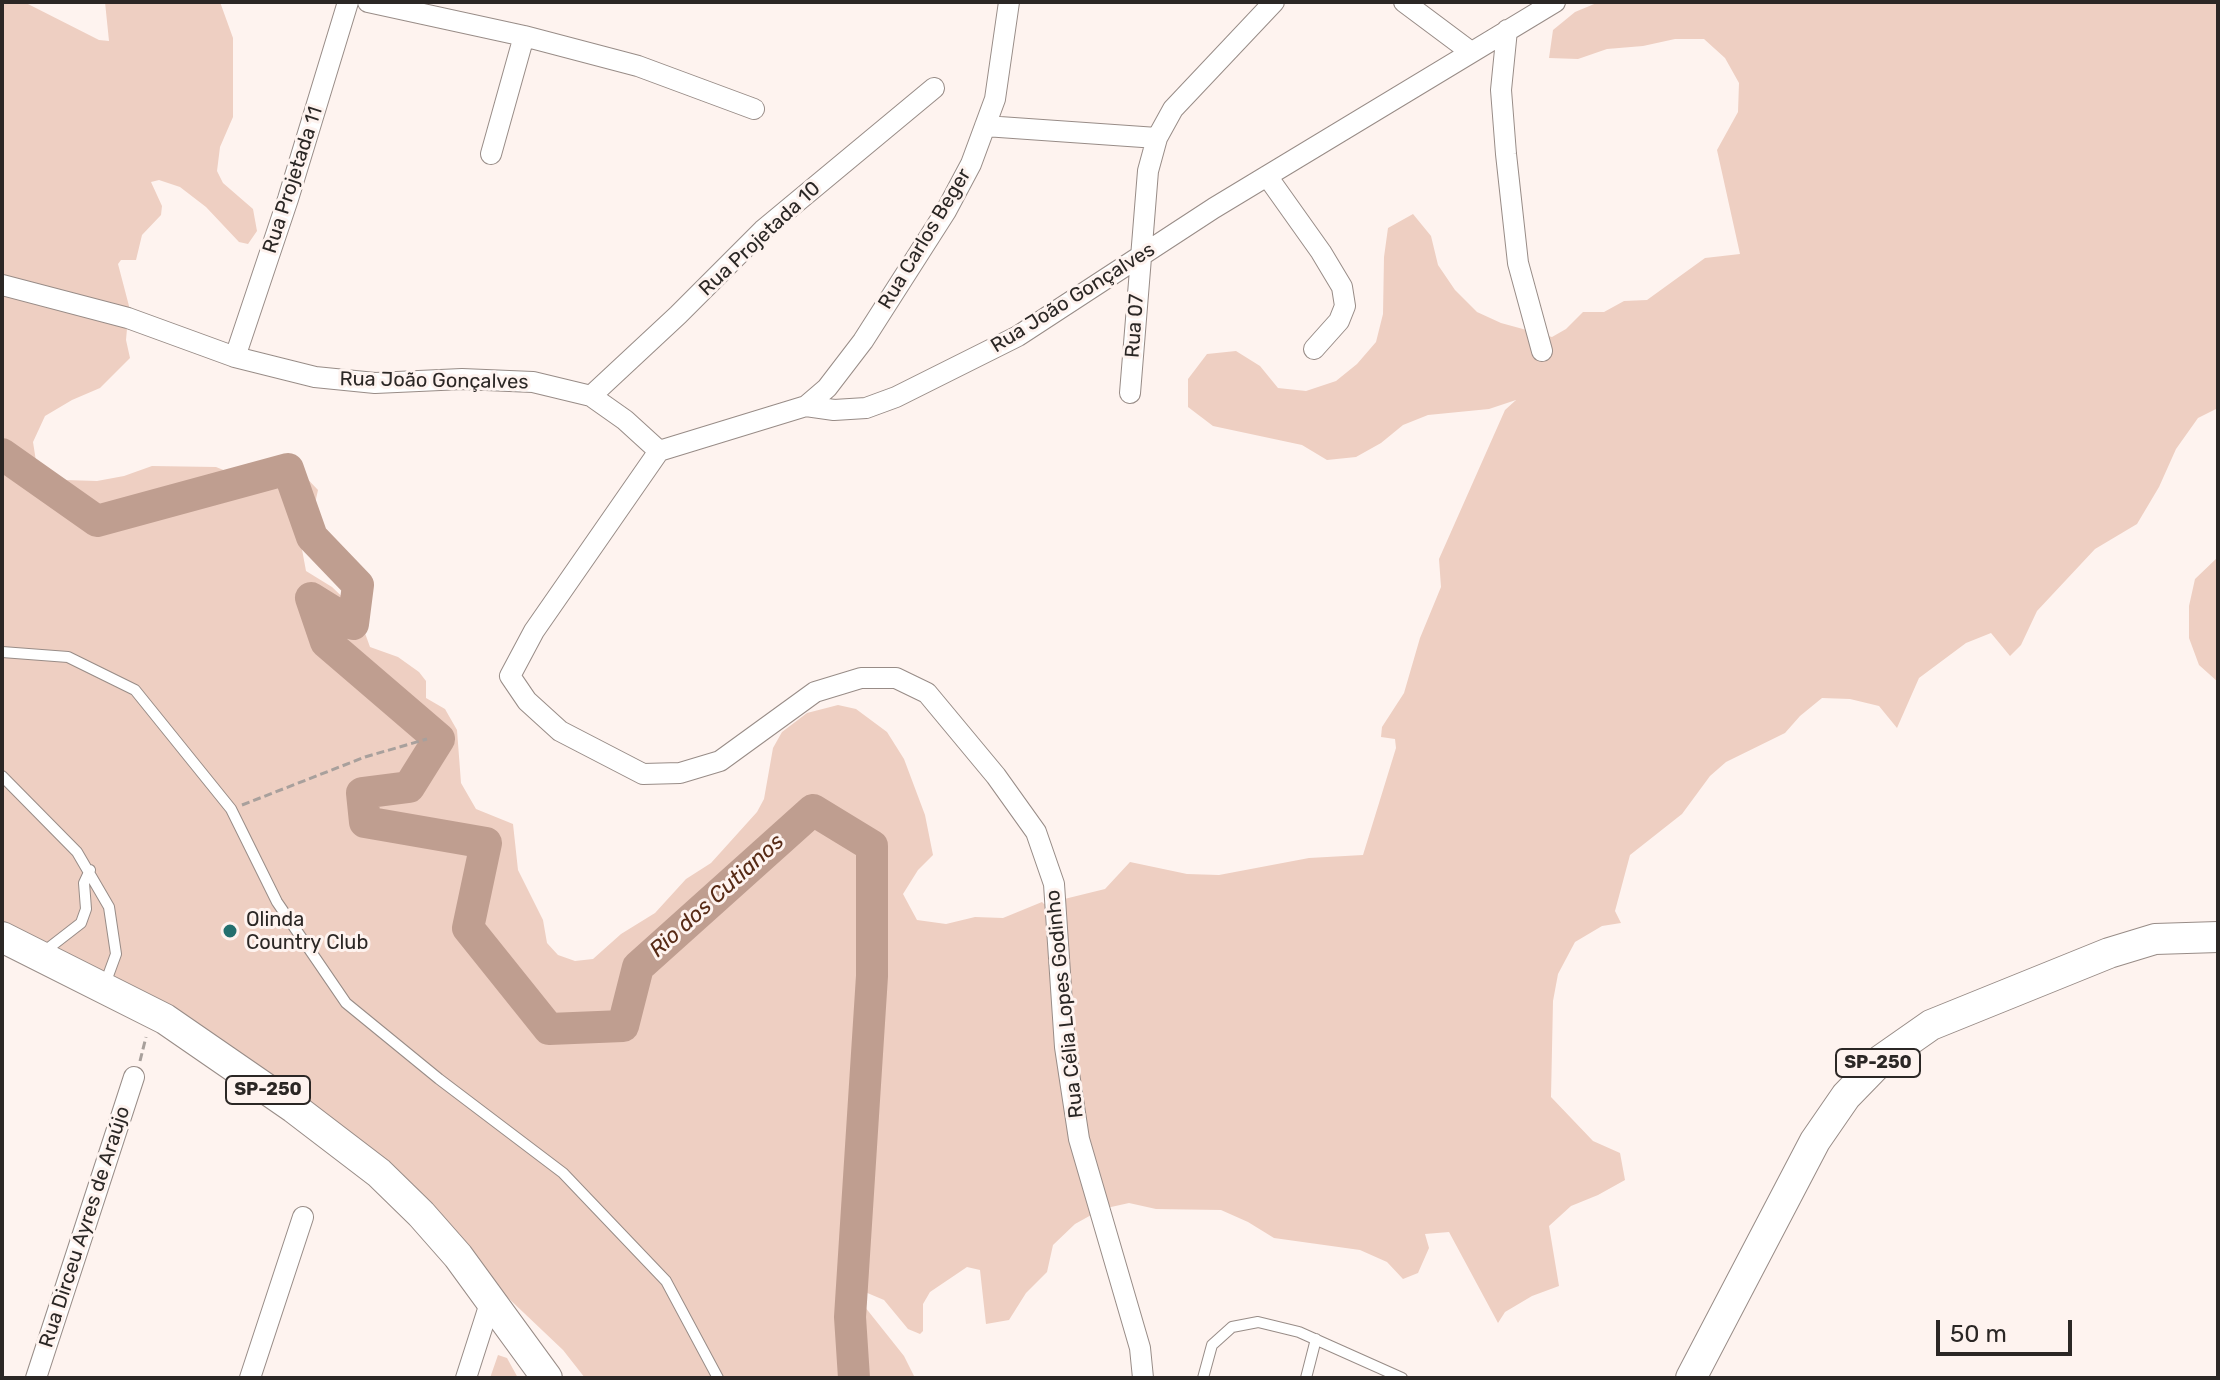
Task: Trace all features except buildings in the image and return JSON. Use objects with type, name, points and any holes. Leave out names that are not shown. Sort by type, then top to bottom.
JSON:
[{"type":"main road","name":"SP-250","points":[[1691,1378],[1815,1141],[1846,1096],[1881,1060],[1931,1025],[2109,953],[2155,939],[2218,937]]},
{"type":"main road","name":"SP-250","points":[[3,939],[165,1019],[237,1067],[379,1173],[458,1256],[547,1378]]},
{"type":"street","name":"Rua Projetada 11","points":[[235,357],[288,199],[348,2]]},
{"type":"street","points":[[368,2],[524,36],[638,66],[754,109]]},
{"type":"street","name":"Rua Carlos Beger","points":[[806,406],[827,388],[863,341],[946,211],[971,164],[995,99],[1009,2]]},
{"type":"street","name":"Rua 07","points":[[1130,393],[1148,171],[1157,138],[1173,109],[1274,2]]},
{"type":"street","points":[[1404,2],[1471,52]]},
{"type":"street","name":"Rua João Gonçalves","points":[[2,285],[128,318],[235,357],[315,377],[375,383],[462,379],[533,382],[591,396],[625,420],[659,451],[806,406],[834,410],[866,408],[896,397],[1018,336],[1267,176],[1555,2]]},
{"type":"street","points":[[1507,30],[1501,90],[1506,154],[1518,263],[1542,351]]},
{"type":"street","points":[[491,154],[524,36]]},
{"type":"street","name":"Rua Projetada 10","points":[[591,396],[763,230],[934,88]]},
{"type":"street","points":[[985,126],[1157,138]]},
{"type":"street","points":[[1267,176],[1342,287],[1345,306],[1339,321],[1314,349]]},
{"type":"street","name":"Rua Célia Lopes Godinho","points":[[659,451],[534,631],[510,676],[527,701],[560,731],[643,774],[680,773],[720,761],[815,692],[861,678],[896,678],[927,693],[996,776],[1036,832],[1054,884],[1065,1047],[1079,1139],[1140,1348],[1143,1378]]},
{"type":"street","name":"Rua Dirceu Ayres de Araújo","points":[[36,1378],[134,1077]]},
{"type":"street","points":[[250,1378],[303,1217]]},
{"type":"street","points":[[466,1378],[491,1300]]},
{"type":"lane","points":[[2,652],[68,657],[135,690],[231,809],[277,902],[346,1003],[439,1079],[563,1173],[666,1281],[718,1378]]},
{"type":"lane","points":[[2,776],[77,852],[109,907],[116,941],[113,965],[102,988]]},
{"type":"lane","points":[[39,956],[81,923],[86,909],[84,883],[90,870]]},
{"type":"lane","points":[[1203,1378],[1212,1345],[1232,1327],[1258,1322],[1299,1332],[1402,1378]]},
{"type":"lane","points":[[1306,1378],[1316,1339]]},
{"type":"path","points":[[231,809],[365,757],[427,739]]},
{"type":"path","points":[[134,1077],[145,1045],[145,1009]]},
{"type":"shaded area","points":[[2,2],[24,2],[99,40],[109,41],[105,2],[220,2],[233,38],[233,117],[220,147],[217,171],[223,183],[253,209],[257,231],[248,244],[239,242],[206,207],[180,187],[159,180],[151,182],[162,206],[161,215],[142,235],[136,260],[121,260],[118,264],[129,306],[126,340],[130,358],[100,388],[45,416],[33,442],[38,474],[65,480],[97,481],[152,466],[216,467],[243,478],[297,468],[318,490],[301,544],[306,571],[332,587],[357,611],[370,647],[398,657],[426,681],[426,698],[445,709],[457,730],[461,783],[476,809],[513,824],[518,870],[543,920],[547,943],[558,955],[575,961],[593,959],[621,934],[655,913],[686,879],[711,863],[757,812],[764,799],[773,748],[782,732],[807,713],[838,705],[856,709],[887,732],[904,759],[925,815],[933,855],[918,870],[903,894],[917,920],[946,924],[975,917],[1003,918],[1042,902],[1105,889],[1130,862],[1187,874],[1219,875],[1309,858],[1363,855],[1396,748],[1395,739],[1381,737],[1382,727],[1404,693],[1420,638],[1441,587],[1439,559],[1505,410],[1516,400],[1489,409],[1428,415],[1403,425],[1381,443],[1356,457],[1327,460],[1302,445],[1213,426],[1188,407],[1188,379],[1207,354],[1236,351],[1260,366],[1278,388],[1306,391],[1336,381],[1357,364],[1376,342],[1383,314],[1388,228],[1413,214],[1431,236],[1438,265],[1455,290],[1477,312],[1501,323],[1552,337],[1566,329],[1583,312],[1604,312],[1624,301],[1647,300],[1705,258],[1740,254],[1717,150],[1738,112],[1739,83],[1725,58],[1704,39],[1675,39],[1607,49],[1578,59],[1549,58],[1553,30],[1575,12],[1599,2],[2218,2],[2218,408],[2198,418],[2176,449],[2159,487],[2137,524],[2095,549],[2037,611],[2021,645],[2010,656],[1991,633],[1966,643],[1919,678],[1897,728],[1879,706],[1850,699],[1822,698],[1785,733],[1726,762],[1710,776],[1682,814],[1630,855],[1615,911],[1621,923],[1602,926],[1575,942],[1558,974],[1553,1001],[1551,1097],[1593,1141],[1620,1153],[1625,1180],[1571,1206],[1549,1226],[1559,1286],[1532,1296],[1505,1312],[1498,1323],[1449,1232],[1425,1234],[1429,1248],[1418,1273],[1403,1279],[1387,1262],[1360,1250],[1274,1238],[1221,1210],[1156,1209],[1129,1203],[1102,1209],[1075,1224],[1053,1245],[1047,1272],[1026,1293],[1009,1320],[986,1324],[980,1270],[967,1267],[930,1292],[923,1304],[923,1331],[920,1334],[908,1329],[884,1300],[865,1292],[861,1302],[904,1356],[915,1378],[585,1378],[563,1350],[504,1294],[398,1182],[2,926]]},
{"type":"shaded area","points":[[2218,557],[2218,682],[2199,665],[2189,638],[2189,606],[2195,579]]},
{"type":"shaded area","points":[[498,1355],[507,1358],[518,1378],[490,1378]]},
{"type":"waterway","name":"Rio dos Cutianos","points":[[2,454],[97,521],[288,469],[312,537],[358,585],[353,624],[311,598],[326,642],[439,739],[409,787],[362,793],[365,822],[486,843],[468,928],[549,1029],[623,1026],[638,967],[813,810],[872,846],[872,976],[850,1317],[854,1378]]},
{"type":"place","name":"Olinda Country Club","points":[[230,931]]}]
